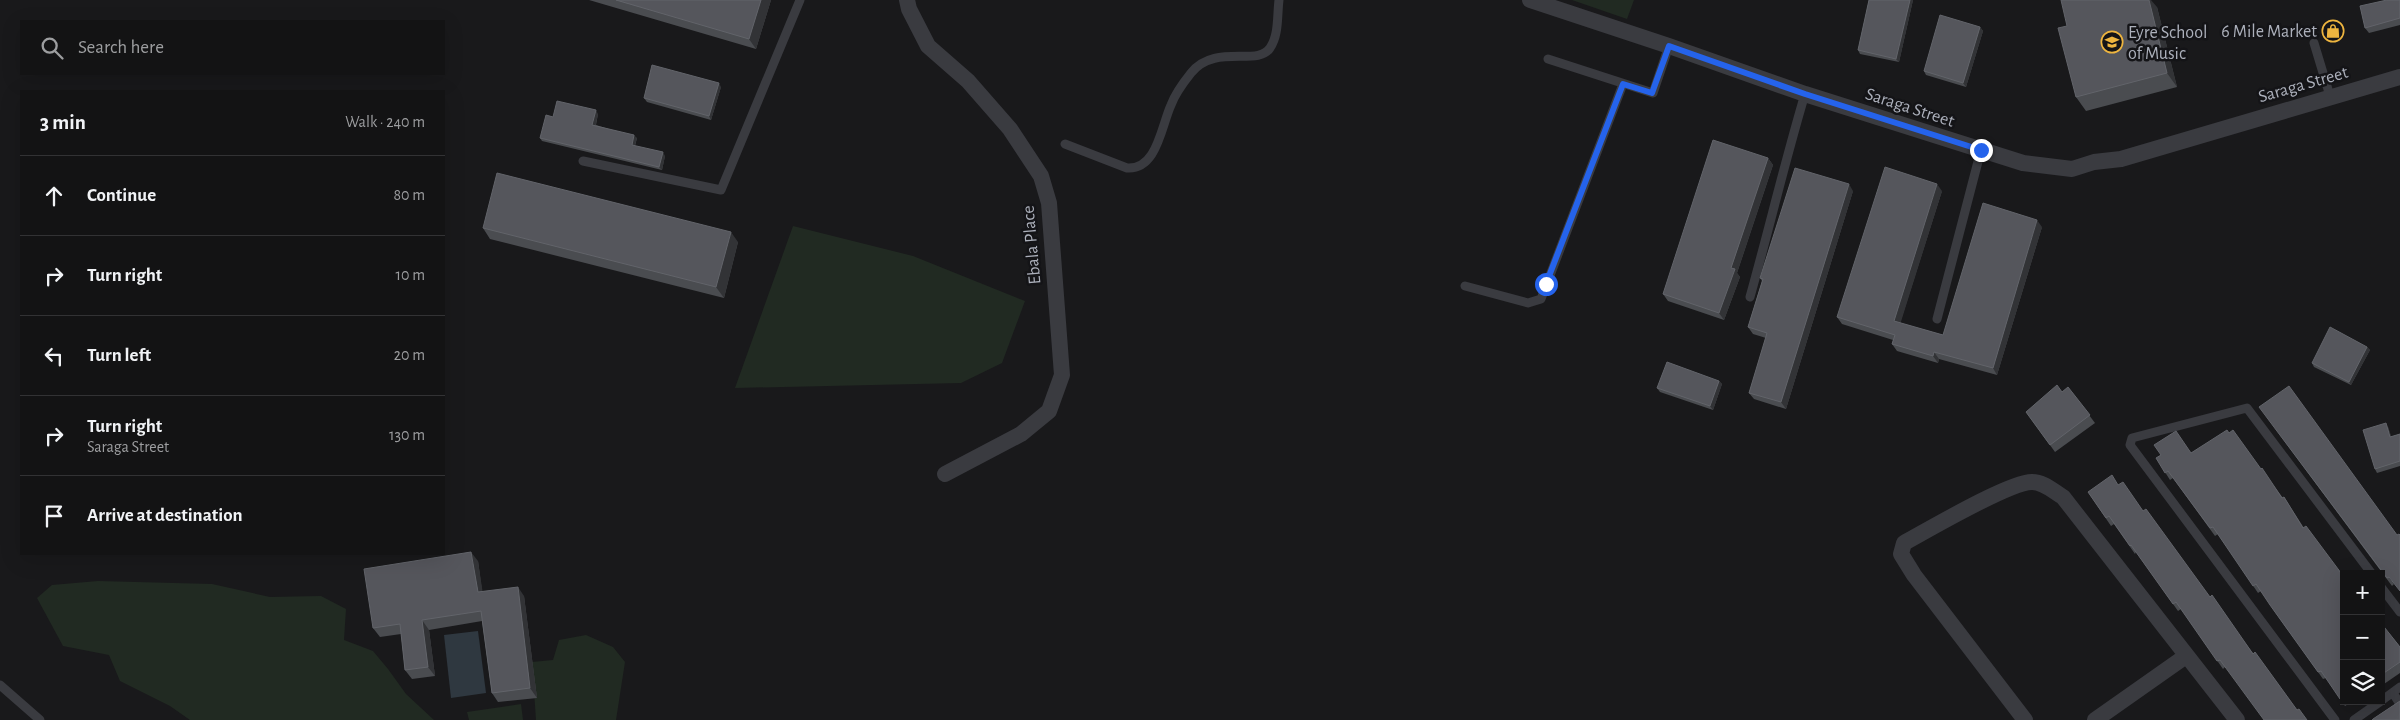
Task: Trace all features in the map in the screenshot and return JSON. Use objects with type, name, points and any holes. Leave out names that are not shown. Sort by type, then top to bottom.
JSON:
[{"type":"street","name":"Ebala Place","points":[[907,0],[909,9],[928,46],[968,81],[1010,129],[1041,176],[1049,204],[1062,375],[1052,402],[1048,411],[1021,434],[945,474]]},
{"type":"street","name":"Saraga Street","points":[[1530,0],[1805,94],[1981,150],[2023,163],[2072,169],[2094,162],[2129,156],[2400,77]]},
{"type":"street","points":[[2025,720],[1914,575],[1902,554],[1904,543],[2009,489],[2032,482],[2045,485],[2063,497],[2237,720]]},
{"type":"street","points":[[2095,720],[2186,656]]},
{"type":"lane","points":[[583,161],[721,190],[800,0]]},
{"type":"lane","points":[[1065,144],[1127,168],[1137,169],[1142,166],[1151,157],[1171,104],[1194,69],[1215,58],[1260,56],[1270,48],[1276,30],[1279,0]]},
{"type":"lane","points":[[2314,43],[2330,96]]},
{"type":"lane","points":[[1548,59],[1652,93],[1669,46]]},
{"type":"lane","points":[[1465,286],[1528,303],[1540,299],[1623,84]]},
{"type":"lane","points":[[1750,297],[1776,203],[1785,158],[1805,94]]},
{"type":"lane","points":[[1937,319],[1981,150]]},
{"type":"lane","points":[[2335,720],[2130,444],[2132,438],[2247,408],[2369,570]]},
{"type":"lane","points":[[2385,592],[2400,612]]},
{"type":"lane","points":[[0,685],[40,720]]},
{"type":"lane","points":[[2385,698],[2396,690],[2400,704]]},
{"type":"lane","points":[[2354,720],[2375,705]]},
{"type":"shaded area","points":[[1572,0],[1634,0],[1627,19]]},
{"type":"shaded area","points":[[793,226],[913,256],[1025,301],[1002,363],[961,383],[735,388]]},
{"type":"shaded area","points":[[98,581],[212,584],[270,597],[321,596],[346,609],[344,640],[373,651],[406,694],[434,720],[190,720],[170,706],[120,681],[109,655],[63,646],[37,598],[52,585]]},
{"type":"shaded area","points":[[478,631],[486,693],[451,698],[444,635]]},
{"type":"shaded area","points":[[586,635],[613,647],[625,662],[616,720],[536,720],[532,662],[553,660],[559,640]]},
{"type":"shaded area","points":[[521,704],[523,720],[469,720],[467,712]]},
{"type":"building","points":[[616,0],[761,0],[749,39]]},
{"type":"building","points":[[1869,0],[1910,0],[1896,59],[1858,50]]},
{"type":"building","points":[[2061,0],[2149,0],[2167,73],[2076,97],[2058,28],[2067,26]]},
{"type":"building","points":[[2387,0],[2400,0],[2400,18],[2365,28],[2360,6]]},
{"type":"building","points":[[1940,15],[1980,27],[1963,83],[1924,71]]},
{"type":"building","points":[[652,65],[719,83],[709,116],[644,98]]},
{"type":"building","points":[[557,101],[596,110],[592,125],[634,135],[632,145],[663,152],[659,167],[540,138],[546,115],[553,117]]},
{"type":"building","points":[[1713,140],[1768,158],[1731,268],[1735,269],[1719,313],[1663,294]]},
{"type":"building","points":[[1885,167],[1937,184],[1894,321],[1943,335],[1983,203],[2037,220],[1993,368],[1934,352],[1933,356],[1892,344],[1895,335],[1837,317]]},
{"type":"building","points":[[1795,168],[1849,184],[1781,402],[1749,393],[1767,333],[1748,327],[1763,279],[1760,278]]},
{"type":"building","points":[[497,173],[731,232],[716,287],[483,228]]},
{"type":"building","points":[[2330,327],[2367,347],[2349,382],[2312,363]]},
{"type":"building","points":[[1667,362],[1719,381],[1710,406],[1657,388]]},
{"type":"building","points":[[2057,385],[2062,392],[2068,387],[2090,415],[2050,445],[2026,412]]},
{"type":"building","points":[[2289,386],[2397,535],[2400,535],[2400,591],[2389,577],[2387,578],[2385,570],[2381,570],[2259,407]]},
{"type":"building","points":[[2386,423],[2390,437],[2400,434],[2400,461],[2375,469],[2363,430]]},
{"type":"building","points":[[2227,430],[2229,433],[2233,430],[2282,498],[2284,497],[2303,528],[2306,526],[2340,572],[2340,699],[2321,671],[2318,672],[2256,584],[2253,586],[2213,527],[2210,528],[2168,471],[2165,473],[2156,458],[2161,455],[2154,445],[2176,431],[2191,453]]},
{"type":"building","points":[[2112,475],[2118,485],[2123,482],[2143,511],[2146,509],[2210,597],[2212,595],[2253,654],[2255,652],[2297,710],[2299,709],[2307,720],[2264,720],[2220,660],[2217,661],[2176,602],[2173,604],[2109,516],[2106,518],[2088,492]]},
{"type":"building","points":[[471,552],[478,592],[518,587],[530,688],[492,693],[481,611],[422,620],[428,667],[405,670],[400,624],[373,628],[364,569]]},
{"type":"building","points":[[2385,628],[2400,647],[2400,662],[2385,672]]},
{"type":"building","points":[[2400,701],[2400,720],[2372,720],[2373,719]]},
{"type":"place","name":"6 Mile Market","points":[[2333,31]]},
{"type":"place","name":"Eyre School of Music","points":[[2112,42]]},
{"type":"route","points":[[1546,284],[1623,84],[1652,93],[1657,85],[1669,46],[1805,94],[1981,150]]}]
